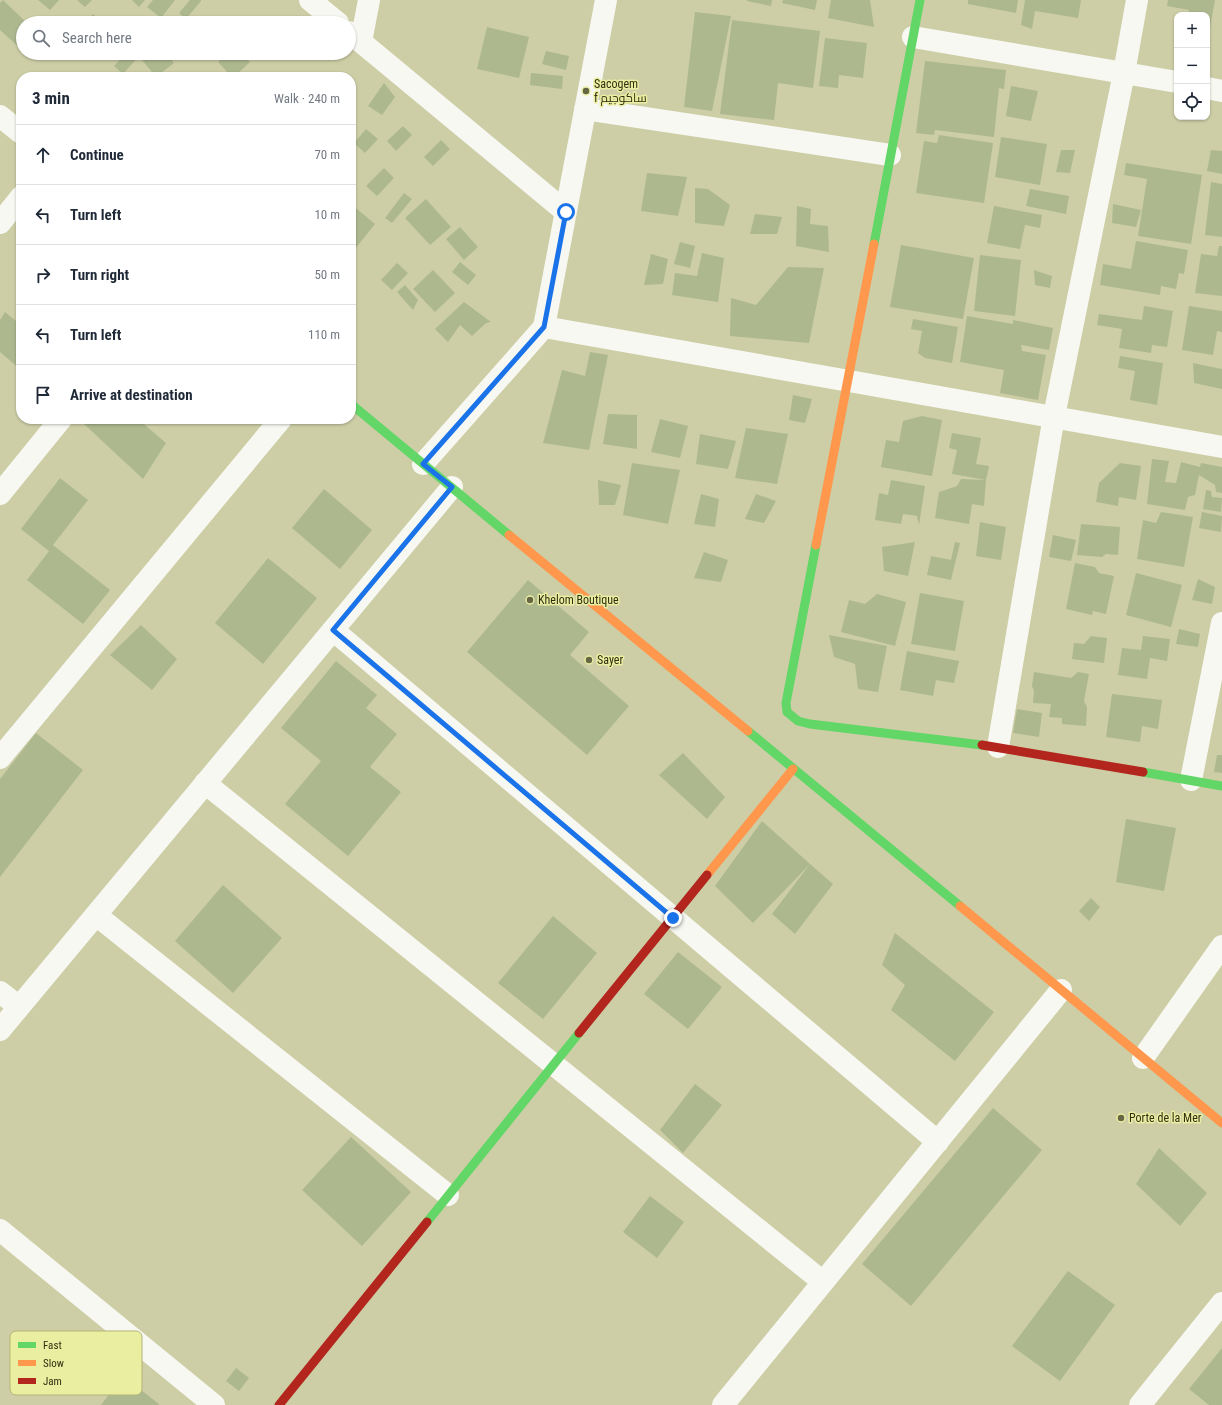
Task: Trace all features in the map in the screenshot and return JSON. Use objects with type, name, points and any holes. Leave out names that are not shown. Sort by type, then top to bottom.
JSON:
[{"type":"street","points":[[310,0],[329,16]]},
{"type":"street","points":[[356,34],[368,0]]},
{"type":"street","points":[[423,464],[544,327],[606,0]]},
{"type":"street","points":[[920,0],[786,703],[787,712],[798,721],[810,724],[998,747],[1222,786]]},
{"type":"street","points":[[998,747],[1054,416],[1124,73],[1137,0]]},
{"type":"street","points":[[913,37],[1174,81]]},
{"type":"street","points":[[356,38],[566,212]]},
{"type":"street","points":[[1210,89],[1222,91]]},
{"type":"street","points":[[586,109],[890,155]]},
{"type":"street","points":[[0,116],[16,129]]},
{"type":"street","points":[[0,223],[16,203]]},
{"type":"street","points":[[544,327],[1054,416],[1222,447]]},
{"type":"street","points":[[356,408],[1222,1123]]},
{"type":"street","points":[[0,494],[57,424]]},
{"type":"street","points":[[0,758],[277,424]]},
{"type":"street","points":[[0,1030],[452,487]]},
{"type":"street","points":[[1191,780],[1222,623]]},
{"type":"street","points":[[333,630],[938,1142]]},
{"type":"street","points":[[279,1405],[793,769]]},
{"type":"street","points":[[206,783],[823,1282]]},
{"type":"street","points":[[96,914],[448,1195]]},
{"type":"street","points":[[1143,1058],[1222,946]]},
{"type":"street","points":[[723,1405],[1061,990]]},
{"type":"street","points":[[0,992],[19,1007]]},
{"type":"street","points":[[0,1230],[124,1331]]},
{"type":"street","points":[[1140,1405],[1222,1304]]},
{"type":"street","points":[[142,1346],[214,1405]]},
{"type":"building","points":[[3,0],[20,16],[16,16],[16,44],[0,30],[0,3]]},
{"type":"building","points":[[38,0],[59,0],[50,10]]},
{"type":"building","points":[[77,0],[92,0],[85,7]]},
{"type":"building","points":[[132,0],[145,0],[139,7]]},
{"type":"building","points":[[153,0],[175,0],[163,16],[158,16],[147,7]]},
{"type":"building","points":[[190,0],[201,0],[188,16],[182,16],[179,13]]},
{"type":"building","points":[[747,0],[772,0],[771,6]]},
{"type":"building","points":[[783,0],[817,0],[815,10],[782,3]]},
{"type":"building","points":[[831,0],[870,0],[874,27],[828,18]]},
{"type":"building","points":[[968,0],[1018,0],[1016,13],[968,4]]},
{"type":"building","points":[[1025,0],[1081,0],[1078,18],[1035,11],[1032,29],[1021,25]]},
{"type":"building","points":[[1168,0],[1215,0],[1210,27],[1210,12],[1189,12],[1189,10],[1167,6]]},
{"type":"building","points":[[695,12],[731,16],[712,111],[684,107]]},
{"type":"building","points":[[732,20],[820,31],[813,88],[778,83],[774,120],[720,114]]},
{"type":"building","points":[[487,27],[529,37],[519,78],[477,69]]},
{"type":"building","points":[[825,38],[867,43],[863,78],[839,75],[838,88],[819,86]]},
{"type":"building","points":[[546,51],[569,56],[566,70],[542,64]]},
{"type":"building","points":[[120,60],[136,60],[125,72],[121,72],[114,66]]},
{"type":"building","points":[[142,60],[172,60],[174,63],[162,72],[152,72]]},
{"type":"building","points":[[220,60],[248,60],[250,62],[239,72],[227,72],[218,62]]},
{"type":"building","points":[[925,61],[1006,70],[1004,89],[999,88],[994,137],[935,130],[934,135],[916,133]]},
{"type":"building","points":[[531,73],[563,76],[562,89],[530,85]]},
{"type":"building","points":[[384,83],[395,97],[382,115],[368,106]]},
{"type":"building","points":[[1011,86],[1038,91],[1031,121],[1006,116]]},
{"type":"building","points":[[403,126],[412,135],[396,151],[387,141]]},
{"type":"building","points":[[366,129],[378,139],[365,153],[356,145],[356,141]]},
{"type":"building","points":[[939,135],[993,143],[984,203],[916,193],[924,141],[937,143]]},
{"type":"building","points":[[1001,137],[1047,144],[1040,185],[995,177]]},
{"type":"building","points":[[441,140],[450,149],[433,166],[424,157]]},
{"type":"building","points":[[1061,150],[1075,150],[1070,173],[1056,172]]},
{"type":"building","points":[[1211,150],[1222,151],[1222,174],[1207,171]]},
{"type":"building","points":[[1126,163],[1202,175],[1191,244],[1138,236],[1147,179],[1124,175]]},
{"type":"building","points":[[384,168],[394,178],[377,196],[366,186]]},
{"type":"building","points":[[647,173],[687,177],[678,216],[641,211]]},
{"type":"building","points":[[1211,182],[1222,184],[1222,237],[1205,235]]},
{"type":"building","points":[[695,188],[708,189],[730,205],[724,226],[695,223]]},
{"type":"building","points":[[1030,189],[1069,196],[1066,214],[1026,206]]},
{"type":"building","points":[[404,193],[412,199],[392,223],[385,218]]},
{"type":"building","points":[[426,199],[451,227],[430,245],[405,218]]},
{"type":"building","points":[[1113,204],[1141,210],[1136,227],[1112,223]]},
{"type":"building","points":[[797,206],[811,209],[810,224],[828,226],[829,252],[796,246]]},
{"type":"building","points":[[994,206],[1042,215],[1040,228],[1025,225],[1020,249],[987,243]]},
{"type":"building","points":[[356,208],[375,224],[356,248]]},
{"type":"building","points":[[755,214],[782,217],[777,234],[750,234]]},
{"type":"building","points":[[460,227],[478,247],[464,260],[446,239]]},
{"type":"building","points":[[1136,241],[1188,250],[1184,274],[1179,273],[1176,289],[1161,286],[1160,295],[1100,285],[1103,264],[1131,269]]},
{"type":"building","points":[[680,242],[695,246],[690,268],[674,264]]},
{"type":"building","points":[[901,245],[974,258],[963,319],[890,307]]},
{"type":"building","points":[[1219,246],[1222,246],[1222,296],[1195,293],[1201,254],[1217,256]]},
{"type":"building","points":[[702,253],[724,258],[718,302],[672,295],[675,273],[697,276]]},
{"type":"building","points":[[651,254],[668,259],[663,284],[644,285]]},
{"type":"building","points":[[980,255],[1021,260],[1015,316],[974,311]]},
{"type":"building","points":[[460,262],[476,275],[468,285],[452,272]]},
{"type":"building","points":[[397,263],[408,273],[392,290],[381,280]]},
{"type":"building","points":[[788,267],[824,268],[809,343],[730,336],[731,298],[756,305]]},
{"type":"building","points":[[433,270],[455,293],[435,312],[413,289]]},
{"type":"building","points":[[1034,270],[1052,276],[1050,288],[1035,285]]},
{"type":"building","points":[[405,285],[418,300],[413,310],[397,292]]},
{"type":"building","points":[[464,302],[491,322],[486,323],[472,336],[460,325],[448,342],[435,329]]},
{"type":"building","points":[[1144,306],[1173,311],[1167,347],[1152,345],[1151,353],[1119,348],[1122,329],[1097,325],[1099,314],[1142,320]]},
{"type":"building","points":[[1189,306],[1222,311],[1222,332],[1217,331],[1213,355],[1182,350]]},
{"type":"building","points":[[5,312],[16,321],[16,366],[0,352],[0,320]]},
{"type":"building","points":[[967,316],[1013,324],[1013,320],[1053,328],[1049,350],[1021,345],[1022,351],[1046,355],[1038,400],[1000,393],[1004,370],[960,362]]},
{"type":"building","points":[[913,319],[958,327],[952,363],[925,358],[918,353],[922,331],[911,329]]},
{"type":"building","points":[[590,352],[608,355],[589,450],[543,443],[562,370],[585,376]]},
{"type":"building","points":[[1120,356],[1163,363],[1157,405],[1130,400],[1135,371],[1118,368]]},
{"type":"building","points":[[1193,363],[1222,369],[1222,389],[1194,383]]},
{"type":"building","points":[[793,395],[812,399],[805,423],[789,420]]},
{"type":"building","points":[[608,414],[637,415],[637,449],[603,444]]},
{"type":"building","points":[[922,416],[942,420],[932,476],[881,467],[886,440],[899,442],[903,421]]},
{"type":"building","points":[[660,419],[688,426],[680,458],[651,452]]},
{"type":"building","points":[[84,424],[144,424],[166,443],[143,479]]},
{"type":"building","points":[[746,428],[788,434],[777,484],[735,478]]},
{"type":"building","points":[[952,433],[981,438],[976,464],[989,466],[986,480],[952,474],[957,450],[949,448]]},
{"type":"building","points":[[700,434],[736,441],[728,469],[696,464]]},
{"type":"building","points":[[1152,459],[1169,461],[1165,482],[1176,483],[1181,462],[1200,467],[1201,463],[1222,467],[1222,493],[1216,492],[1215,485],[1199,475],[1195,495],[1188,497],[1185,510],[1147,504]]},
{"type":"building","points":[[632,463],[680,470],[668,524],[623,515]]},
{"type":"building","points":[[1120,463],[1141,466],[1136,500],[1119,497],[1118,506],[1096,502],[1099,483]]},
{"type":"building","points":[[60,478],[88,500],[53,545],[110,590],[83,624],[27,580],[49,551],[21,529]]},
{"type":"building","points":[[961,479],[986,480],[984,506],[972,504],[969,524],[935,518],[939,492],[957,486]]},
{"type":"building","points":[[598,480],[621,485],[615,505],[599,505]]},
{"type":"building","points":[[891,480],[925,486],[919,525],[917,516],[903,514],[901,524],[875,520],[879,493],[888,495]]},
{"type":"building","points":[[324,489],[372,530],[340,569],[292,528]]},
{"type":"building","points":[[1206,490],[1211,491],[1212,497],[1222,498],[1221,512],[1203,509]]},
{"type":"building","points":[[701,494],[719,499],[715,527],[694,524]]},
{"type":"building","points":[[756,494],[776,501],[764,523],[745,519]]},
{"type":"building","points":[[1161,512],[1193,517],[1184,567],[1137,559],[1143,520],[1156,523]]},
{"type":"building","points":[[1202,512],[1222,516],[1221,532],[1199,528]]},
{"type":"building","points":[[980,522],[1006,527],[1001,560],[976,556]]},
{"type":"building","points":[[1081,524],[1120,527],[1118,555],[1106,554],[1102,557],[1077,555]]},
{"type":"building","points":[[1053,535],[1076,540],[1071,561],[1049,557]]},
{"type":"building","points":[[915,542],[908,576],[884,571],[882,547]]},
{"type":"building","points":[[955,542],[960,543],[951,580],[927,575],[931,556],[951,560]]},
{"type":"building","points":[[704,552],[728,560],[721,582],[694,578]]},
{"type":"building","points":[[268,558],[317,598],[263,664],[215,623]]},
{"type":"building","points":[[1075,563],[1095,567],[1099,573],[1114,576],[1106,614],[1093,611],[1092,615],[1066,609]]},
{"type":"building","points":[[1136,573],[1182,585],[1171,627],[1126,615]]},
{"type":"building","points":[[1198,579],[1215,587],[1212,604],[1192,600]]},
{"type":"building","points":[[528,580],[589,632],[570,655],[629,706],[587,755],[467,652]]},
{"type":"building","points":[[920,593],[964,601],[955,651],[911,644]]},
{"type":"building","points":[[877,594],[906,602],[895,646],[841,632],[849,600],[865,604]]},
{"type":"building","points":[[141,625],[177,659],[152,690],[110,655]]},
{"type":"building","points":[[1179,629],[1200,634],[1198,647],[1176,644]]},
{"type":"building","points":[[829,635],[887,646],[878,692],[858,689],[855,664],[834,657]]},
{"type":"building","points":[[1091,636],[1107,638],[1104,663],[1072,659],[1074,643],[1084,644]]},
{"type":"building","points":[[1143,636],[1170,639],[1167,661],[1150,658],[1147,679],[1118,675],[1122,648],[1141,650]]},
{"type":"building","points":[[907,651],[959,661],[954,683],[936,680],[933,696],[900,690]]},
{"type":"building","points":[[336,661],[377,695],[366,708],[397,734],[370,767],[401,792],[348,856],[285,804],[321,761],[281,728]]},
{"type":"building","points":[[1034,672],[1071,678],[1078,672],[1089,674],[1084,701],[1087,707],[1086,726],[1062,724],[1062,718],[1049,717],[1051,704],[1033,703],[1034,691],[1032,686]]},
{"type":"building","points":[[1112,694],[1162,700],[1158,729],[1142,726],[1140,742],[1106,737]]},
{"type":"building","points":[[1017,709],[1042,713],[1039,737],[1013,733]]},
{"type":"building","points":[[36,733],[83,770],[0,877],[0,779]]},
{"type":"building","points":[[683,753],[725,797],[707,819],[659,775]]},
{"type":"building","points":[[1217,755],[1222,755],[1222,773],[1214,772]]},
{"type":"building","points":[[1126,819],[1176,828],[1164,891],[1116,882]]},
{"type":"building","points":[[762,821],[810,864],[753,923],[715,886]]},
{"type":"building","points":[[810,864],[833,884],[795,934],[772,914]]},
{"type":"building","points":[[223,885],[282,938],[233,993],[175,941]]},
{"type":"building","points":[[1091,898],[1100,907],[1089,921],[1079,911]]},
{"type":"building","points":[[553,916],[597,953],[543,1019],[498,983]]},
{"type":"building","points":[[895,933],[994,1012],[955,1061],[891,1010],[905,985],[882,965]]},
{"type":"building","points":[[678,952],[722,987],[688,1029],[644,994]]},
{"type":"building","points":[[695,1084],[722,1105],[683,1153],[660,1130]]},
{"type":"building","points":[[993,1108],[1042,1150],[911,1306],[862,1264]]},
{"type":"building","points":[[351,1137],[411,1192],[362,1246],[302,1190]]},
{"type":"building","points":[[1159,1148],[1207,1193],[1180,1226],[1136,1184]]},
{"type":"building","points":[[650,1196],[684,1222],[657,1258],[623,1232]]},
{"type":"building","points":[[1068,1271],[1115,1305],[1060,1381],[1012,1346]]},
{"type":"building","points":[[1222,1348],[1222,1405],[1209,1405],[1189,1389]]},
{"type":"building","points":[[236,1368],[249,1378],[239,1391],[226,1381]]},
{"type":"building","points":[[142,1391],[159,1404],[158,1405],[101,1405],[109,1395],[142,1395]]},
{"type":"traffic: fast","points":[[874,244],[920,0]]},
{"type":"traffic: fast","points":[[356,408],[509,535]]},
{"type":"traffic: fast","points":[[816,545],[786,703],[787,712],[798,721],[810,724],[982,745]]},
{"type":"traffic: fast","points":[[748,731],[960,906]]},
{"type":"traffic: fast","points":[[1143,772],[1222,786]]},
{"type":"traffic: fast","points":[[427,1222],[579,1033]]},
{"type":"traffic: slow","points":[[816,545],[874,244]]},
{"type":"traffic: slow","points":[[509,535],[748,731]]},
{"type":"traffic: slow","points":[[707,875],[793,769]]},
{"type":"traffic: slow","points":[[960,906],[1222,1123]]},
{"type":"traffic: jam","points":[[982,745],[1143,772]]},
{"type":"traffic: jam","points":[[579,1033],[707,875]]},
{"type":"traffic: jam","points":[[279,1405],[427,1222]]},
{"type":"place","name":"Sacogem f ساكوجيم","points":[[586,91]]},
{"type":"place","name":"Khelom Boutique","points":[[530,600]]},
{"type":"place","name":"Sayer","points":[[589,660]]},
{"type":"place","name":"Porte de la Mer","points":[[1121,1118]]},
{"type":"route","points":[[566,212],[544,327],[423,464],[452,487],[333,630],[673,918]]}]
